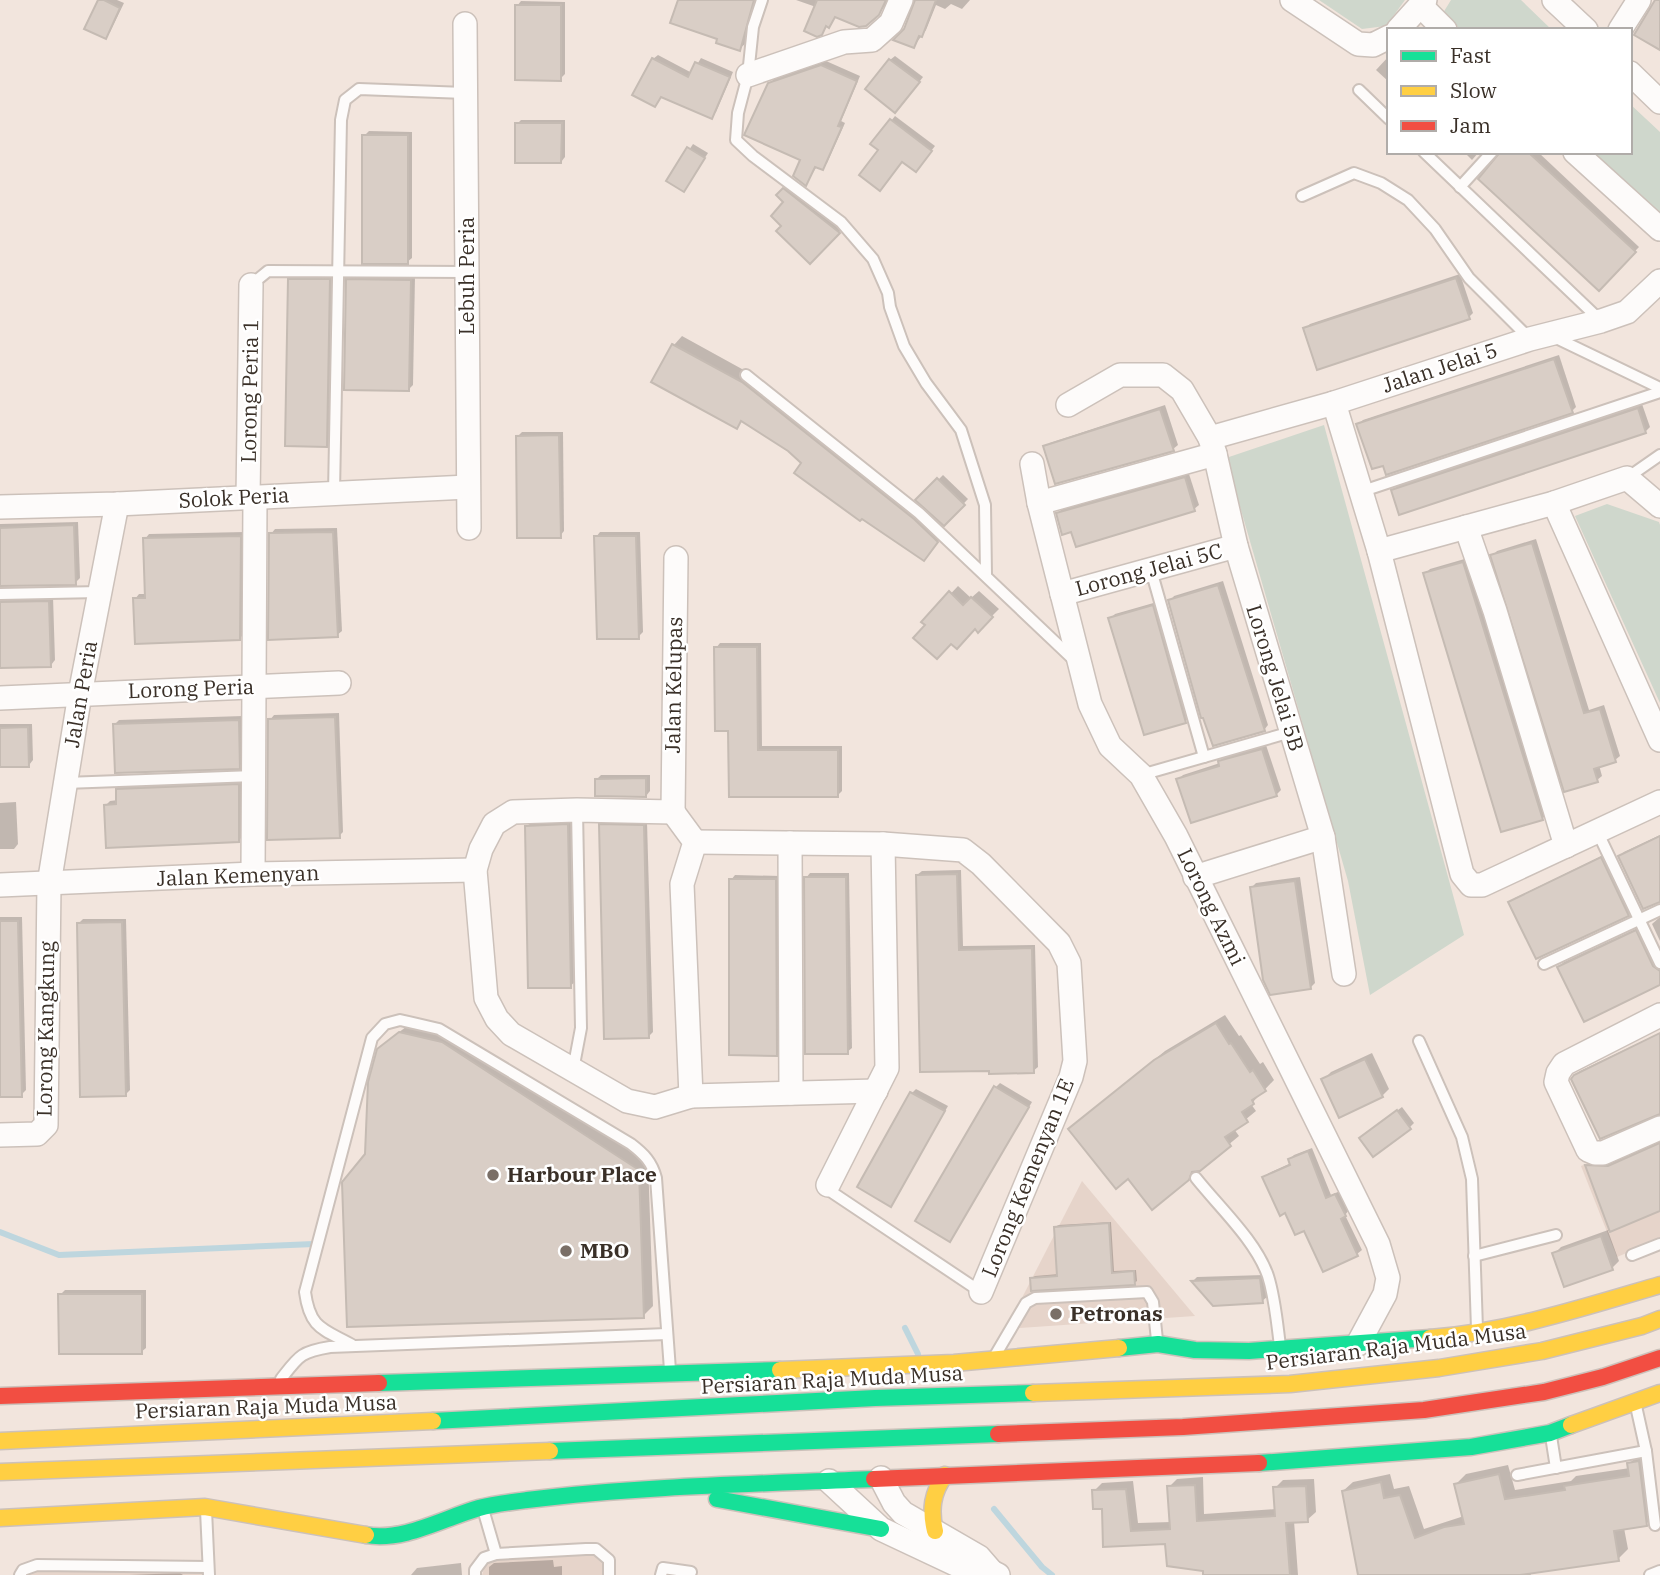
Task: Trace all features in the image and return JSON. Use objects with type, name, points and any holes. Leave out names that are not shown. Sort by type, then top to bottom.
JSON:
[{"type":"street","points":[[748,75],[844,42],[872,40],[891,23],[901,0]]},
{"type":"street","points":[[1292,0],[1358,44],[1373,46],[1387,38]]},
{"type":"street","points":[[1554,0],[1584,28]]},
{"type":"street","points":[[1621,28],[1639,0]]},
{"type":"street","points":[[1400,28],[1423,3],[1443,28]]},
{"type":"street","name":"Lebuh Peria","points":[[465,24],[469,528]]},
{"type":"street","points":[[1632,75],[1660,102]]},
{"type":"street","points":[[1576,154],[1660,229]]},
{"type":"street","name":"Jalan Jelai 5","points":[[1039,503],[1334,403],[1627,312],[1660,281]]},
{"type":"street","name":"Lorong Peria 1","points":[[251,285],[253,874]]},
{"type":"street","name":"Lorong Jelai 5B","points":[[1068,405],[1120,375],[1163,375],[1182,390],[1213,446],[1236,546],[1322,837],[1345,974]]},
{"type":"street","points":[[1334,403],[1379,551],[1462,874],[1471,884],[1482,885],[1660,802]]},
{"type":"street","name":"Lorong Azmi","points":[[1032,464],[1039,503],[1090,704],[1110,746],[1141,775],[1176,836],[1378,1244],[1388,1278],[1385,1294],[1359,1343]]},
{"type":"street","points":[[1379,551],[1554,503],[1628,478],[1660,506]]},
{"type":"street","name":"Solok Peria","points":[[0,507],[468,487]]},
{"type":"street","points":[[1554,503],[1660,740]]},
{"type":"street","name":"Jalan Peria","points":[[49,884],[80,694],[117,504]]},
{"type":"street","points":[[1466,527],[1495,611],[1566,846]]},
{"type":"street","name":"Lorong Jelai 5C","points":[[1062,594],[1236,546]]},
{"type":"street","name":"Jalan Kelupas","points":[[673,812],[676,558]]},
{"type":"street","name":"Lorong Peria","points":[[0,698],[340,683]]},
{"type":"street","points":[[691,1096],[682,884],[695,842],[673,812],[513,812],[494,824],[481,849],[475,870],[486,998],[497,1019],[511,1034],[628,1101],[656,1107],[691,1096],[876,1091]]},
{"type":"street","points":[[1195,877],[1322,837]]},
{"type":"street","name":"Lorong Kemenyan 1E","points":[[695,842],[883,844],[963,850],[981,863],[1059,943],[1069,963],[1075,1061],[1071,1077],[981,1292]]},
{"type":"street","points":[[790,843],[791,1093]]},
{"type":"street","points":[[828,1185],[887,1068],[883,844]]},
{"type":"street","name":"Jalan Kemenyan","points":[[0,885],[253,874],[475,870]]},
{"type":"street","name":"Lorong Kangkung","points":[[0,1135],[37,1134],[46,1125],[49,884]]},
{"type":"street","points":[[1660,1015],[1564,1064],[1556,1082],[1588,1150],[1602,1153],[1660,1128]]},
{"type":"street","points":[[0,1396],[875,1367],[1158,1344],[1195,1350],[1280,1349],[1457,1336],[1563,1313],[1660,1285]]},
{"type":"street","name":"Persiaran Raja Muda Musa","points":[[0,1441],[875,1398],[1290,1384],[1439,1368],[1542,1351],[1660,1319]]},
{"type":"street","points":[[0,1472],[1197,1426],[1318,1419],[1477,1404],[1582,1383],[1660,1358]]},
{"type":"street","points":[[875,1367],[875,1398]]},
{"type":"street","points":[[0,1518],[205,1507],[375,1537],[407,1532],[482,1507],[527,1500],[662,1489],[881,1478],[1298,1462],[1471,1447],[1550,1433],[1660,1393]]},
{"type":"street","points":[[37,1421],[90,1436]]},
{"type":"street","points":[[780,1456],[799,1441]]},
{"type":"street","points":[[241,1478],[402,1455]]},
{"type":"street","points":[[740,1485],[760,1470]]},
{"type":"street","points":[[935,1531],[931,1514],[932,1496],[945,1475]]},
{"type":"street","points":[[881,1478],[903,1513],[979,1557],[995,1574]]},
{"type":"street","points":[[829,1481],[881,1529]]},
{"type":"street","points":[[662,1489],[881,1529],[968,1570],[995,1574]]},
{"type":"lane","points":[[762,0],[753,27],[748,75],[738,113],[736,140],[753,156],[841,222],[873,259],[888,293],[890,307],[904,346],[926,383],[961,430],[985,505],[986,575]]},
{"type":"lane","points":[[334,494],[341,120],[345,100],[359,89],[465,93]]},
{"type":"lane","points":[[1359,90],[1387,117]]},
{"type":"lane","points":[[1426,154],[1601,321]]},
{"type":"lane","points":[[1460,187],[1490,154]]},
{"type":"lane","points":[[1302,196],[1354,173],[1381,183],[1408,201],[1435,229],[1469,278],[1540,337],[1660,390]]},
{"type":"lane","points":[[251,285],[268,271],[467,272]]},
{"type":"lane","points":[[747,375],[919,513],[1081,667]]},
{"type":"lane","points":[[1360,492],[1660,390]]},
{"type":"lane","points":[[1628,478],[1660,455]]},
{"type":"lane","points":[[1151,570],[1204,757]]},
{"type":"lane","points":[[0,594],[100,592]]},
{"type":"lane","points":[[1141,775],[1291,733]]},
{"type":"lane","points":[[65,783],[254,776]]},
{"type":"lane","points":[[573,1070],[581,1028],[577,810]]},
{"type":"lane","points":[[1597,831],[1660,963]]},
{"type":"lane","points":[[1544,964],[1660,910]]},
{"type":"lane","points":[[354,1346],[316,1325],[307,1312],[305,1292],[372,1038],[385,1024],[400,1020],[439,1029],[644,1154],[653,1165],[671,1373]]},
{"type":"lane","points":[[1419,1041],[1462,1137],[1472,1179],[1477,1332]]},
{"type":"lane","points":[[1196,1178],[1254,1248],[1261,1261],[1273,1297],[1280,1349]]},
{"type":"lane","points":[[828,1185],[833,1193],[981,1292]]},
{"type":"lane","points":[[1474,1256],[1556,1235]]},
{"type":"lane","points":[[1632,1255],[1660,1244]]},
{"type":"lane","points":[[993,1359],[1026,1303],[1035,1298],[1147,1293],[1153,1302],[1158,1344]]},
{"type":"lane","points":[[274,1387],[299,1356],[313,1350],[354,1346],[667,1334]]},
{"type":"lane","points":[[1636,1403],[1646,1451],[1655,1525]]},
{"type":"lane","points":[[1550,1433],[1556,1468]]},
{"type":"lane","points":[[1517,1475],[1646,1451]]},
{"type":"lane","points":[[20,1575],[23,1570],[37,1565],[209,1571],[205,1507]]},
{"type":"lane","points":[[482,1507],[496,1554]]},
{"type":"lane","points":[[475,1575],[475,1570],[484,1558],[496,1554],[596,1549],[609,1560],[609,1575]]},
{"type":"lane","points":[[662,1575],[663,1567],[691,1572]]},
{"type":"lane","points":[[1650,1575],[1660,1571]]},
{"type":"shaded area","points":[[1319,0],[1405,0],[1386,26],[1362,29]]},
{"type":"shaded area","points":[[1451,0],[1521,0],[1550,28],[1459,28],[1443,13]]},
{"type":"shaded area","points":[[1632,106],[1660,132],[1660,218],[1593,154],[1632,154]]},
{"type":"shaded area","points":[[1324,425],[1464,935],[1370,995],[1348,881],[1226,458]]},
{"type":"shaded area","points":[[1607,504],[1659,522],[1660,525],[1660,703],[1575,516]]},
{"type":"shaded area","points":[[1660,1133],[1660,1239],[1617,1257],[1581,1166]]},
{"type":"shaded area","points":[[1082,1181],[1195,1316],[1006,1329]]},
{"type":"shaded area","points":[[594,1553],[604,1562],[604,1575],[482,1575],[486,1563],[498,1558]]},
{"type":"shaded area","points":[[38,1570],[205,1571],[205,1575],[25,1575]]},
{"type":"building","points":[[98,0],[120,8],[106,39],[84,29]]},
{"type":"building","points":[[678,0],[754,0],[740,51],[716,43],[717,39],[670,23]]},
{"type":"building","points":[[817,0],[886,0],[879,15],[866,26],[859,27],[835,17],[829,28],[826,26],[822,35],[817,37],[804,31]]},
{"type":"building","points":[[915,0],[936,0],[922,37],[919,36],[914,48],[893,40],[904,29]]},
{"type":"building","points":[[1655,0],[1660,0],[1660,50],[1634,35]]},
{"type":"building","points":[[515,5],[561,5],[561,81],[515,80]]},
{"type":"building","points":[[652,58],[688,77],[695,62],[730,77],[712,119],[661,97],[655,107],[632,95]]},
{"type":"building","points":[[889,59],[920,82],[895,113],[865,89]]},
{"type":"building","points":[[821,65],[857,81],[838,126],[842,127],[823,170],[815,167],[806,186],[793,176],[800,160],[744,135],[768,83]]},
{"type":"building","points":[[890,119],[932,151],[916,172],[902,162],[880,191],[859,175],[878,150],[870,144]]},
{"type":"building","points":[[515,123],[562,123],[561,163],[515,163]]},
{"type":"building","points":[[362,135],[408,135],[408,264],[362,264]]},
{"type":"building","points":[[687,147],[705,158],[684,192],[666,181]]},
{"type":"building","points":[[1498,154],[1530,154],[1636,252],[1599,291],[1478,179]]},
{"type":"building","points":[[783,188],[840,233],[810,264],[776,231],[781,226],[771,216],[783,202],[776,195]]},
{"type":"building","points":[[1456,278],[1470,319],[1317,370],[1303,328]]},
{"type":"building","points":[[288,279],[330,279],[327,447],[285,446]]},
{"type":"building","points":[[346,279],[411,280],[409,391],[344,390]]},
{"type":"building","points":[[672,344],[742,382],[914,519],[938,542],[924,561],[862,519],[860,521],[794,473],[801,463],[788,451],[741,421],[737,429],[651,382]]},
{"type":"building","points":[[1554,359],[1573,413],[1386,475],[1383,466],[1372,469],[1356,424]]},
{"type":"building","points":[[1638,408],[1646,433],[1399,515],[1391,490]]},
{"type":"building","points":[[1160,409],[1174,451],[1055,484],[1043,446]]},
{"type":"building","points":[[559,435],[561,538],[517,538],[516,436]]},
{"type":"building","points":[[1185,477],[1195,511],[1076,547],[1071,532],[1062,535],[1056,513]]},
{"type":"building","points":[[937,478],[965,505],[944,526],[915,500]]},
{"type":"building","points":[[74,525],[76,585],[0,586],[0,528]]},
{"type":"building","points":[[333,532],[338,637],[268,640],[269,533]]},
{"type":"building","points":[[241,536],[240,640],[135,644],[133,598],[145,598],[143,538]]},
{"type":"building","points":[[594,536],[636,536],[639,639],[597,639]]},
{"type":"building","points":[[1532,543],[1584,713],[1600,709],[1616,762],[1594,769],[1598,782],[1564,792],[1490,555]]},
{"type":"building","points":[[1463,562],[1543,820],[1501,832],[1423,573]]},
{"type":"building","points":[[1218,585],[1265,731],[1213,746],[1201,718],[1168,600]]},
{"type":"building","points":[[949,591],[963,605],[971,597],[993,617],[978,633],[975,629],[957,649],[951,644],[937,659],[913,638],[925,625],[921,622]]},
{"type":"building","points":[[49,601],[51,667],[0,668],[0,602]]},
{"type":"building","points":[[1153,605],[1186,723],[1144,735],[1108,618]]},
{"type":"building","points":[[714,647],[757,647],[758,750],[838,750],[838,797],[729,797],[728,731],[715,731]]},
{"type":"building","points":[[335,717],[340,838],[267,840],[268,719]]},
{"type":"building","points":[[239,720],[240,769],[115,773],[113,724]]},
{"type":"building","points":[[28,727],[29,767],[0,767],[0,728]]},
{"type":"building","points":[[1262,749],[1277,796],[1191,823],[1176,779],[1219,766],[1218,761]]},
{"type":"building","points":[[646,778],[646,797],[595,796],[595,779]]},
{"type":"building","points":[[239,784],[239,842],[106,848],[104,805],[116,804],[116,789]]},
{"type":"building","points":[[568,824],[571,988],[528,988],[525,826]]},
{"type":"building","points":[[599,824],[644,825],[649,1038],[604,1039]]},
{"type":"building","points":[[1660,836],[1660,902],[1643,909],[1618,856]]},
{"type":"building","points":[[1601,857],[1629,916],[1536,959],[1508,902]]},
{"type":"building","points":[[957,874],[959,950],[1032,948],[1034,1073],[920,1072],[916,875]]},
{"type":"building","points":[[804,877],[846,877],[848,1054],[805,1054]]},
{"type":"building","points":[[729,879],[776,879],[777,1056],[729,1055]]},
{"type":"building","points":[[1295,881],[1311,989],[1270,995],[1263,980],[1250,887]]},
{"type":"building","points":[[0,921],[18,921],[22,1097],[0,1097]]},
{"type":"building","points":[[122,922],[126,1096],[80,1097],[77,923]]},
{"type":"building","points":[[1636,930],[1653,966],[1660,971],[1660,985],[1584,1022],[1557,967]]},
{"type":"building","points":[[1216,1023],[1266,1091],[1252,1100],[1254,1104],[1242,1112],[1248,1122],[1225,1137],[1231,1146],[1200,1171],[1192,1172],[1189,1180],[1152,1210],[1128,1179],[1116,1189],[1068,1129],[1154,1060]]},
{"type":"building","name":"Harbour Place","points":[[399,1032],[442,1042],[639,1170],[644,1318],[347,1327],[342,1182],[365,1154],[368,1082],[377,1049]]},
{"type":"building","points":[[1660,1033],[1660,1114],[1600,1139],[1571,1079],[1574,1075]]},
{"type":"building","points":[[1365,1059],[1383,1097],[1339,1118],[1321,1079]]},
{"type":"building","points":[[994,1086],[1029,1107],[950,1242],[915,1221]]},
{"type":"building","points":[[910,1092],[945,1111],[891,1207],[857,1187]]},
{"type":"building","points":[[1397,1110],[1411,1129],[1373,1157],[1359,1138]]},
{"type":"building","points":[[1660,1143],[1660,1211],[1610,1232],[1585,1165],[1608,1166]]},
{"type":"building","points":[[1308,1151],[1326,1198],[1335,1194],[1346,1216],[1341,1219],[1358,1256],[1323,1272],[1304,1231],[1295,1235],[1285,1213],[1280,1216],[1262,1177],[1290,1165],[1288,1159]]},
{"type":"building","points":[[1109,1223],[1112,1273],[1134,1271],[1135,1285],[1031,1291],[1030,1278],[1057,1276],[1054,1227]]},
{"type":"building","points":[[1601,1236],[1613,1270],[1564,1287],[1552,1253]]},
{"type":"building","points":[[1260,1278],[1263,1303],[1213,1306],[1191,1281]]},
{"type":"building","points":[[58,1294],[142,1294],[142,1354],[59,1354]]},
{"type":"building","points":[[1639,1461],[1647,1526],[1614,1531],[1619,1561],[1520,1575],[1358,1575],[1342,1491],[1381,1482],[1384,1498],[1400,1495],[1415,1538],[1444,1527],[1464,1524],[1454,1484],[1499,1474],[1505,1499],[1629,1476],[1627,1463]]},
{"type":"building","points":[[1195,1485],[1197,1521],[1275,1516],[1273,1487],[1306,1486],[1308,1522],[1286,1523],[1290,1575],[1203,1575],[1203,1571],[1167,1566],[1165,1544],[1103,1547],[1102,1509],[1093,1509],[1092,1490],[1126,1489],[1131,1531],[1170,1529],[1167,1486]]},
{"type":"waterway","points":[[0,1232],[59,1255],[314,1244]]},
{"type":"waterway","points":[[905,1328],[918,1354]]},
{"type":"waterway","points":[[994,1509],[1042,1567],[1052,1575]]},
{"type":"traffic: fast","points":[[1119,1348],[1158,1344],[1195,1350],[1249,1351],[1430,1338]]},
{"type":"traffic: fast","points":[[379,1383],[780,1370]]},
{"type":"traffic: fast","points":[[433,1421],[875,1398],[1033,1393]]},
{"type":"traffic: fast","points":[[1259,1463],[1471,1447],[1550,1433],[1571,1425]]},
{"type":"traffic: fast","points":[[550,1451],[998,1434]]},
{"type":"traffic: fast","points":[[366,1535],[394,1535],[423,1528],[479,1508],[570,1495],[874,1479]]},
{"type":"traffic: fast","points":[[717,1499],[881,1529]]},
{"type":"traffic: slow","points":[[1430,1338],[1517,1324],[1660,1285]]},
{"type":"traffic: slow","points":[[1033,1393],[1290,1384],[1439,1368],[1542,1351],[1660,1319]]},
{"type":"traffic: slow","points":[[780,1370],[954,1363],[1119,1348]]},
{"type":"traffic: slow","points":[[1571,1425],[1660,1393]]},
{"type":"traffic: slow","points":[[0,1441],[433,1421]]},
{"type":"traffic: slow","points":[[0,1472],[550,1451]]},
{"type":"traffic: slow","points":[[935,1531],[933,1502],[945,1475]]},
{"type":"traffic: slow","points":[[0,1518],[205,1507],[366,1535]]},
{"type":"traffic: jam","points":[[998,1434],[1183,1427],[1424,1410],[1544,1392],[1603,1377],[1660,1358]]},
{"type":"traffic: jam","points":[[0,1396],[379,1383]]},
{"type":"traffic: jam","points":[[874,1479],[1259,1463]]},
{"type":"place","name":"Harbour Place","points":[[493,1175]]},
{"type":"place","name":"MBO","points":[[566,1251]]},
{"type":"place","name":"Petronas","points":[[1056,1314]]}]
